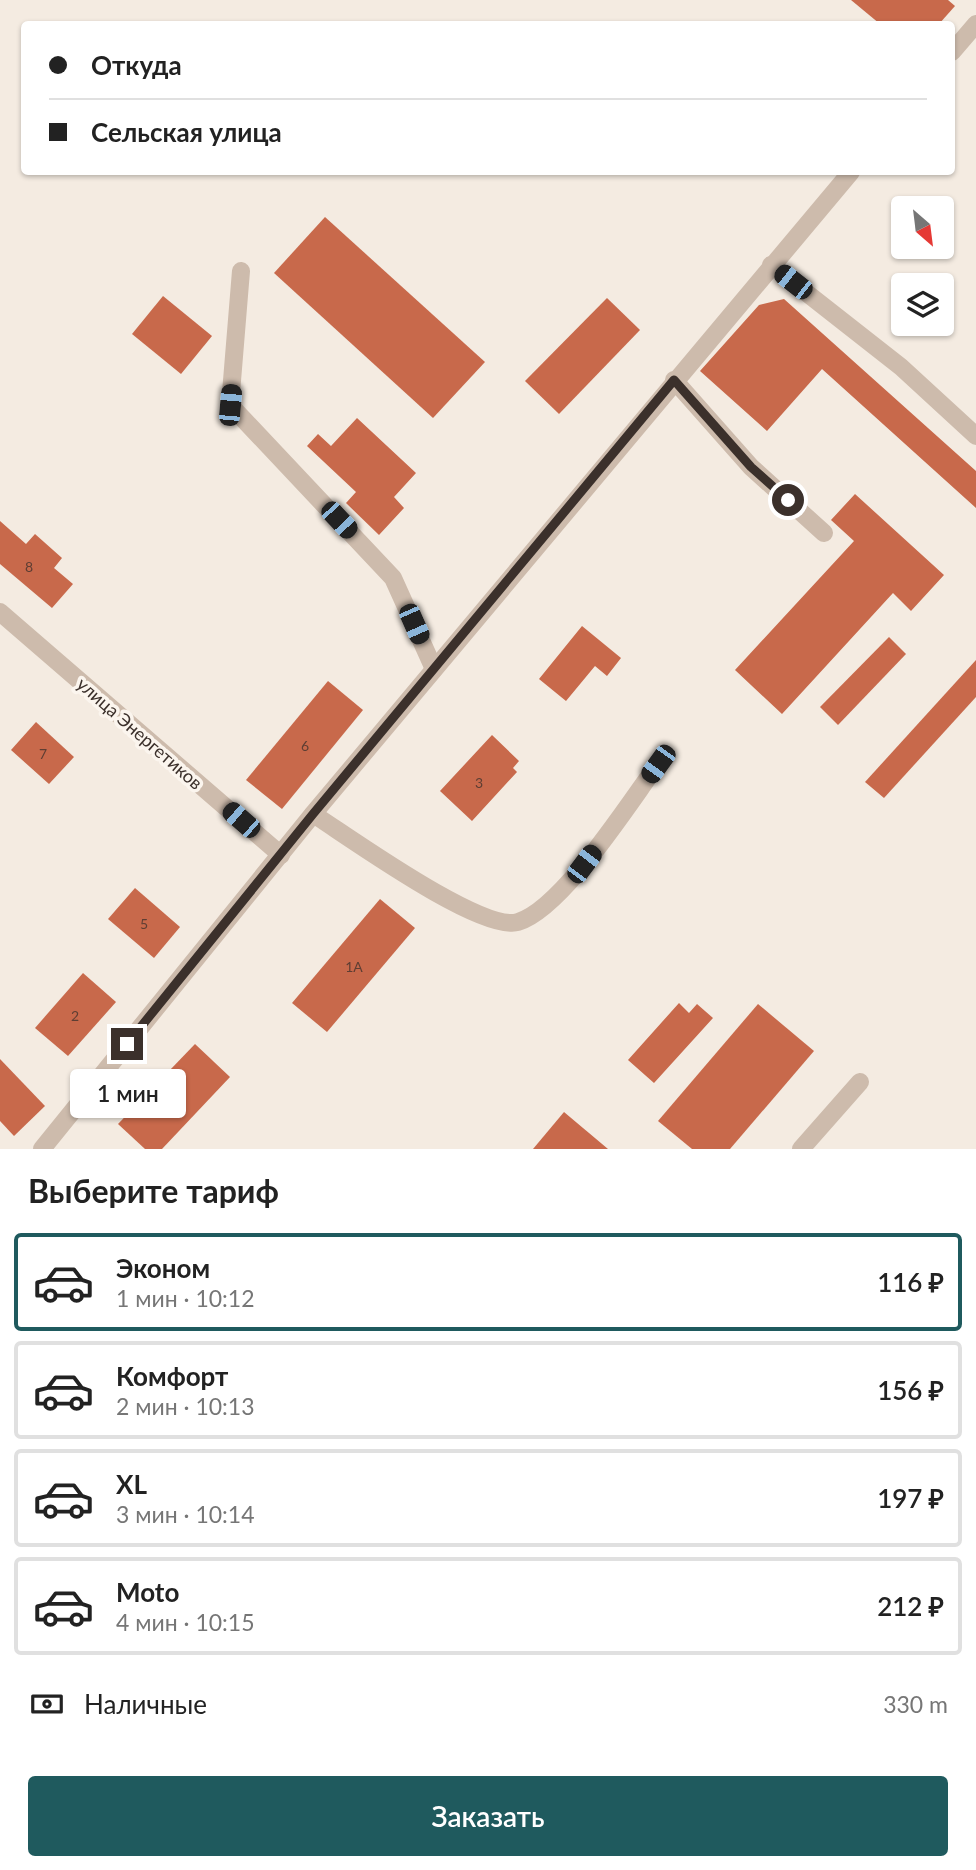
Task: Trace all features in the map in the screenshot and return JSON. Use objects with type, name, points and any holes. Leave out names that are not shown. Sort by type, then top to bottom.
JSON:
[{"type":"street","points":[[955,48],[976,24]]},
{"type":"street","points":[[42,1149],[313,814],[848,175]]},
{"type":"street","points":[[771,265],[901,367],[976,436]]},
{"type":"street","points":[[242,271],[230,405],[393,578],[434,670]]},
{"type":"street","points":[[674,380],[751,467],[824,533]]},
{"type":"street","name":"улица Энергетиков","points":[[0,612],[281,855]]},
{"type":"street","points":[[313,814],[454,904],[489,918],[512,923],[536,914],[569,884],[658,764]]},
{"type":"street","points":[[801,1149],[860,1082]]},
{"type":"building","points":[[851,0],[948,0],[955,6],[942,21],[876,21]]},
{"type":"building","points":[[325,217],[485,362],[433,418],[274,273]]},
{"type":"building","points":[[163,296],[212,336],[181,374],[132,334]]},
{"type":"building","points":[[607,298],[640,330],[559,414],[525,381]]},
{"type":"building","points":[[784,299],[976,471],[976,508],[822,369],[767,431],[700,371],[759,305]]},
{"type":"building","points":[[357,418],[416,473],[394,497],[404,508],[379,535],[346,503],[356,492],[307,446],[318,434],[331,446]]},
{"type":"building","points":[[855,494],[944,575],[911,611],[893,593],[782,714],[735,670],[854,541],[831,520]]},
{"type":"building","points":[[0,521],[26,544],[35,534],[62,558],[54,568],[73,584],[52,608],[0,564]]},
{"type":"building","points":[[582,626],[621,658],[607,676],[595,666],[566,701],[539,679]]},
{"type":"building","points":[[889,637],[906,654],[838,725],[820,707]]},
{"type":"building","points":[[976,660],[976,697],[884,798],[865,782]]},
{"type":"building","points":[[328,681],[363,710],[282,809],[246,780]]},
{"type":"building","points":[[36,722],[74,757],[49,784],[11,750]]},
{"type":"building","points":[[492,735],[519,761],[513,768],[517,772],[472,821],[440,791]]},
{"type":"building","points":[[135,888],[180,927],[154,958],[108,919]]},
{"type":"building","points":[[380,899],[415,928],[327,1032],[292,1003]]},
{"type":"building","points":[[83,973],[116,1002],[68,1056],[35,1028]]},
{"type":"building","points":[[679,1003],[689,1013],[697,1004],[713,1018],[654,1083],[628,1060]]},
{"type":"building","points":[[758,1004],[814,1051],[730,1149],[692,1149],[658,1121]]},
{"type":"building","points":[[195,1044],[230,1077],[162,1149],[145,1149],[118,1124]]},
{"type":"building","points":[[0,1059],[45,1106],[14,1136],[0,1121]]},
{"type":"building","points":[[564,1112],[608,1149],[533,1149]]},
{"type":"route","points":[[127,1044],[313,814],[674,380],[751,467],[788,500]]}]
